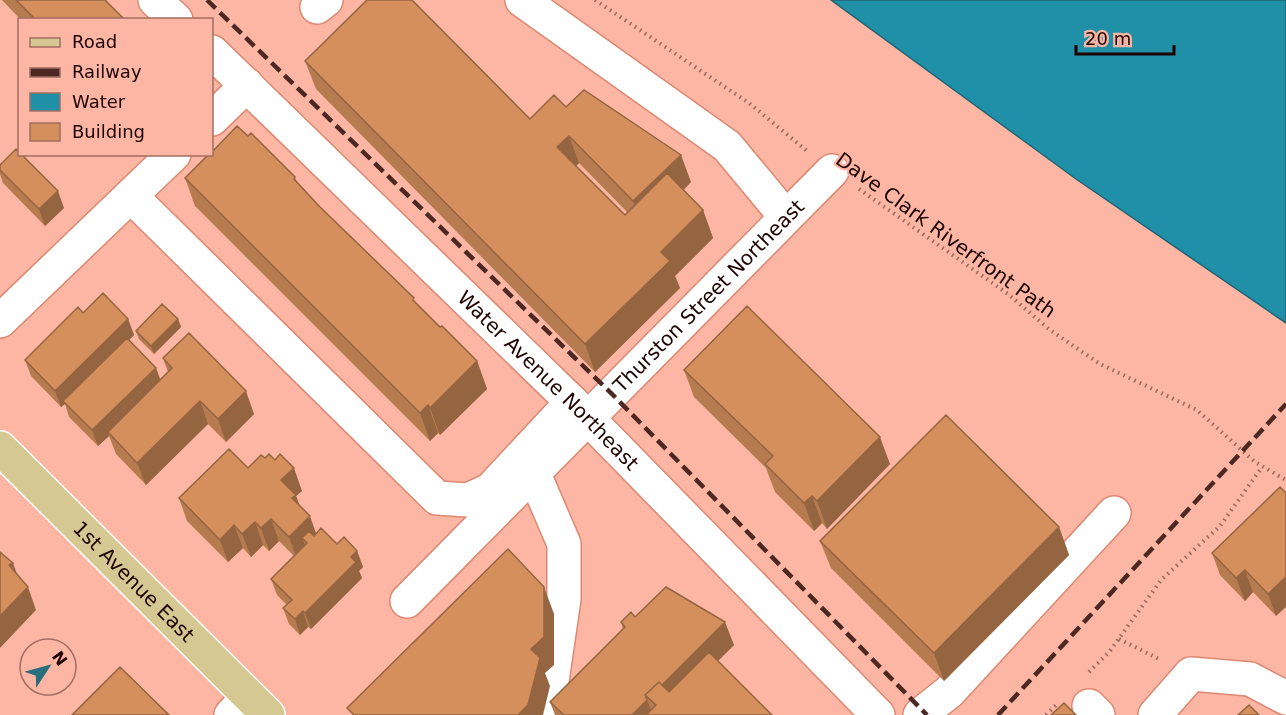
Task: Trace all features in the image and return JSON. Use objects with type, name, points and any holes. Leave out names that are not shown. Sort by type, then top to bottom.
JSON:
[{"type":"main road","name":"1st Avenue East","points":[[0,448],[249,709]]},
{"type":"street","points":[[155,0],[174,18]]},
{"type":"street","points":[[522,0],[727,146],[786,217]]},
{"type":"street","name":"Water Avenue Northeast","points":[[213,53],[581,410],[878,715]]},
{"type":"street","points":[[213,118],[247,85]]},
{"type":"street","points":[[0,321],[172,156]]},
{"type":"street","name":"Thurston Street Northeast","points":[[408,601],[534,474],[581,410],[832,171]]},
{"type":"street","points":[[131,196],[437,498],[468,500],[490,490],[581,410]]},
{"type":"street","points":[[534,474],[564,544],[564,599],[547,715]]},
{"type":"street","points":[[920,715],[949,692],[1114,513]]},
{"type":"street","points":[[1155,715],[1191,674],[1250,679],[1286,698]]},
{"type":"path","name":"Dave Clark Riverfront Path","points":[[595,0],[749,103],[832,171],[1008,294],[1050,330],[1100,364],[1197,410],[1220,434],[1262,467],[1286,480]]},
{"type":"path","points":[[1046,715],[1084,699],[1119,639],[1161,580],[1220,526],[1262,467]]},
{"type":"path","points":[[1119,639],[1191,674]]},
{"type":"water","points":[[831,0],[1286,0],[1286,323],[1076,179]]},
{"type":"building","points":[[16,0],[105,0],[123,18],[34,18]]},
{"type":"building","points":[[367,0],[412,0],[530,119],[554,95],[566,107],[584,90],[681,155],[633,201],[569,136],[557,147],[625,215],[667,173],[703,210],[661,252],[670,261],[585,344],[305,61]]},
{"type":"building","points":[[237,126],[248,136],[251,133],[295,177],[294,179],[319,206],[477,361],[430,408],[428,405],[420,413],[185,178],[207,156],[213,156],[213,151]]},
{"type":"building","points":[[16,149],[18,156],[23,156],[58,191],[39,209],[0,170],[0,165]]},
{"type":"building","points":[[103,293],[128,319],[55,391],[25,360],[78,307],[83,313]]},
{"type":"building","points":[[162,304],[178,319],[151,346],[136,331]]},
{"type":"building","points":[[747,306],[880,437],[817,501],[812,496],[804,503],[765,464],[773,456],[684,370]]},
{"type":"building","points":[[189,333],[246,391],[218,419],[200,401],[137,463],[108,432],[172,368],[163,358]]},
{"type":"building","points":[[127,338],[156,368],[92,430],[63,401]]},
{"type":"building","points":[[946,415],[1059,527],[934,653],[820,541]]},
{"type":"building","points":[[229,449],[248,468],[261,455],[265,458],[269,454],[275,460],[280,454],[294,468],[281,480],[296,495],[292,498],[310,516],[289,537],[271,519],[261,528],[255,522],[242,534],[234,525],[220,540],[179,498]]},
{"type":"building","points":[[1280,487],[1286,493],[1286,577],[1268,594],[1245,570],[1236,578],[1212,553]]},
{"type":"building","points":[[321,528],[337,544],[344,537],[357,551],[351,557],[356,562],[305,613],[303,611],[295,619],[283,608],[292,600],[271,579],[307,543],[302,538],[309,531],[314,536]]},
{"type":"building","points":[[508,549],[544,587],[544,637],[531,649],[540,658],[528,705],[518,715],[354,715],[347,708]]},
{"type":"building","points":[[0,552],[13,563],[9,565],[28,587],[0,616]]},
{"type":"building","points":[[666,587],[725,622],[662,685],[659,682],[645,695],[647,700],[632,715],[564,715],[550,702],[625,627],[621,622],[631,612],[635,617]]},
{"type":"building","points":[[709,652],[772,715],[646,715],[656,705],[645,695],[659,682],[669,692]]},
{"type":"building","points":[[120,667],[169,715],[72,715]]},
{"type":"building","points":[[1064,703],[1076,715],[1051,715]]},
{"type":"building","points":[[1249,705],[1259,715],[1238,715]]},
{"type":"railway","points":[[207,0],[613,395],[927,715]]},
{"type":"railway","points":[[998,715],[1286,404]]}]
